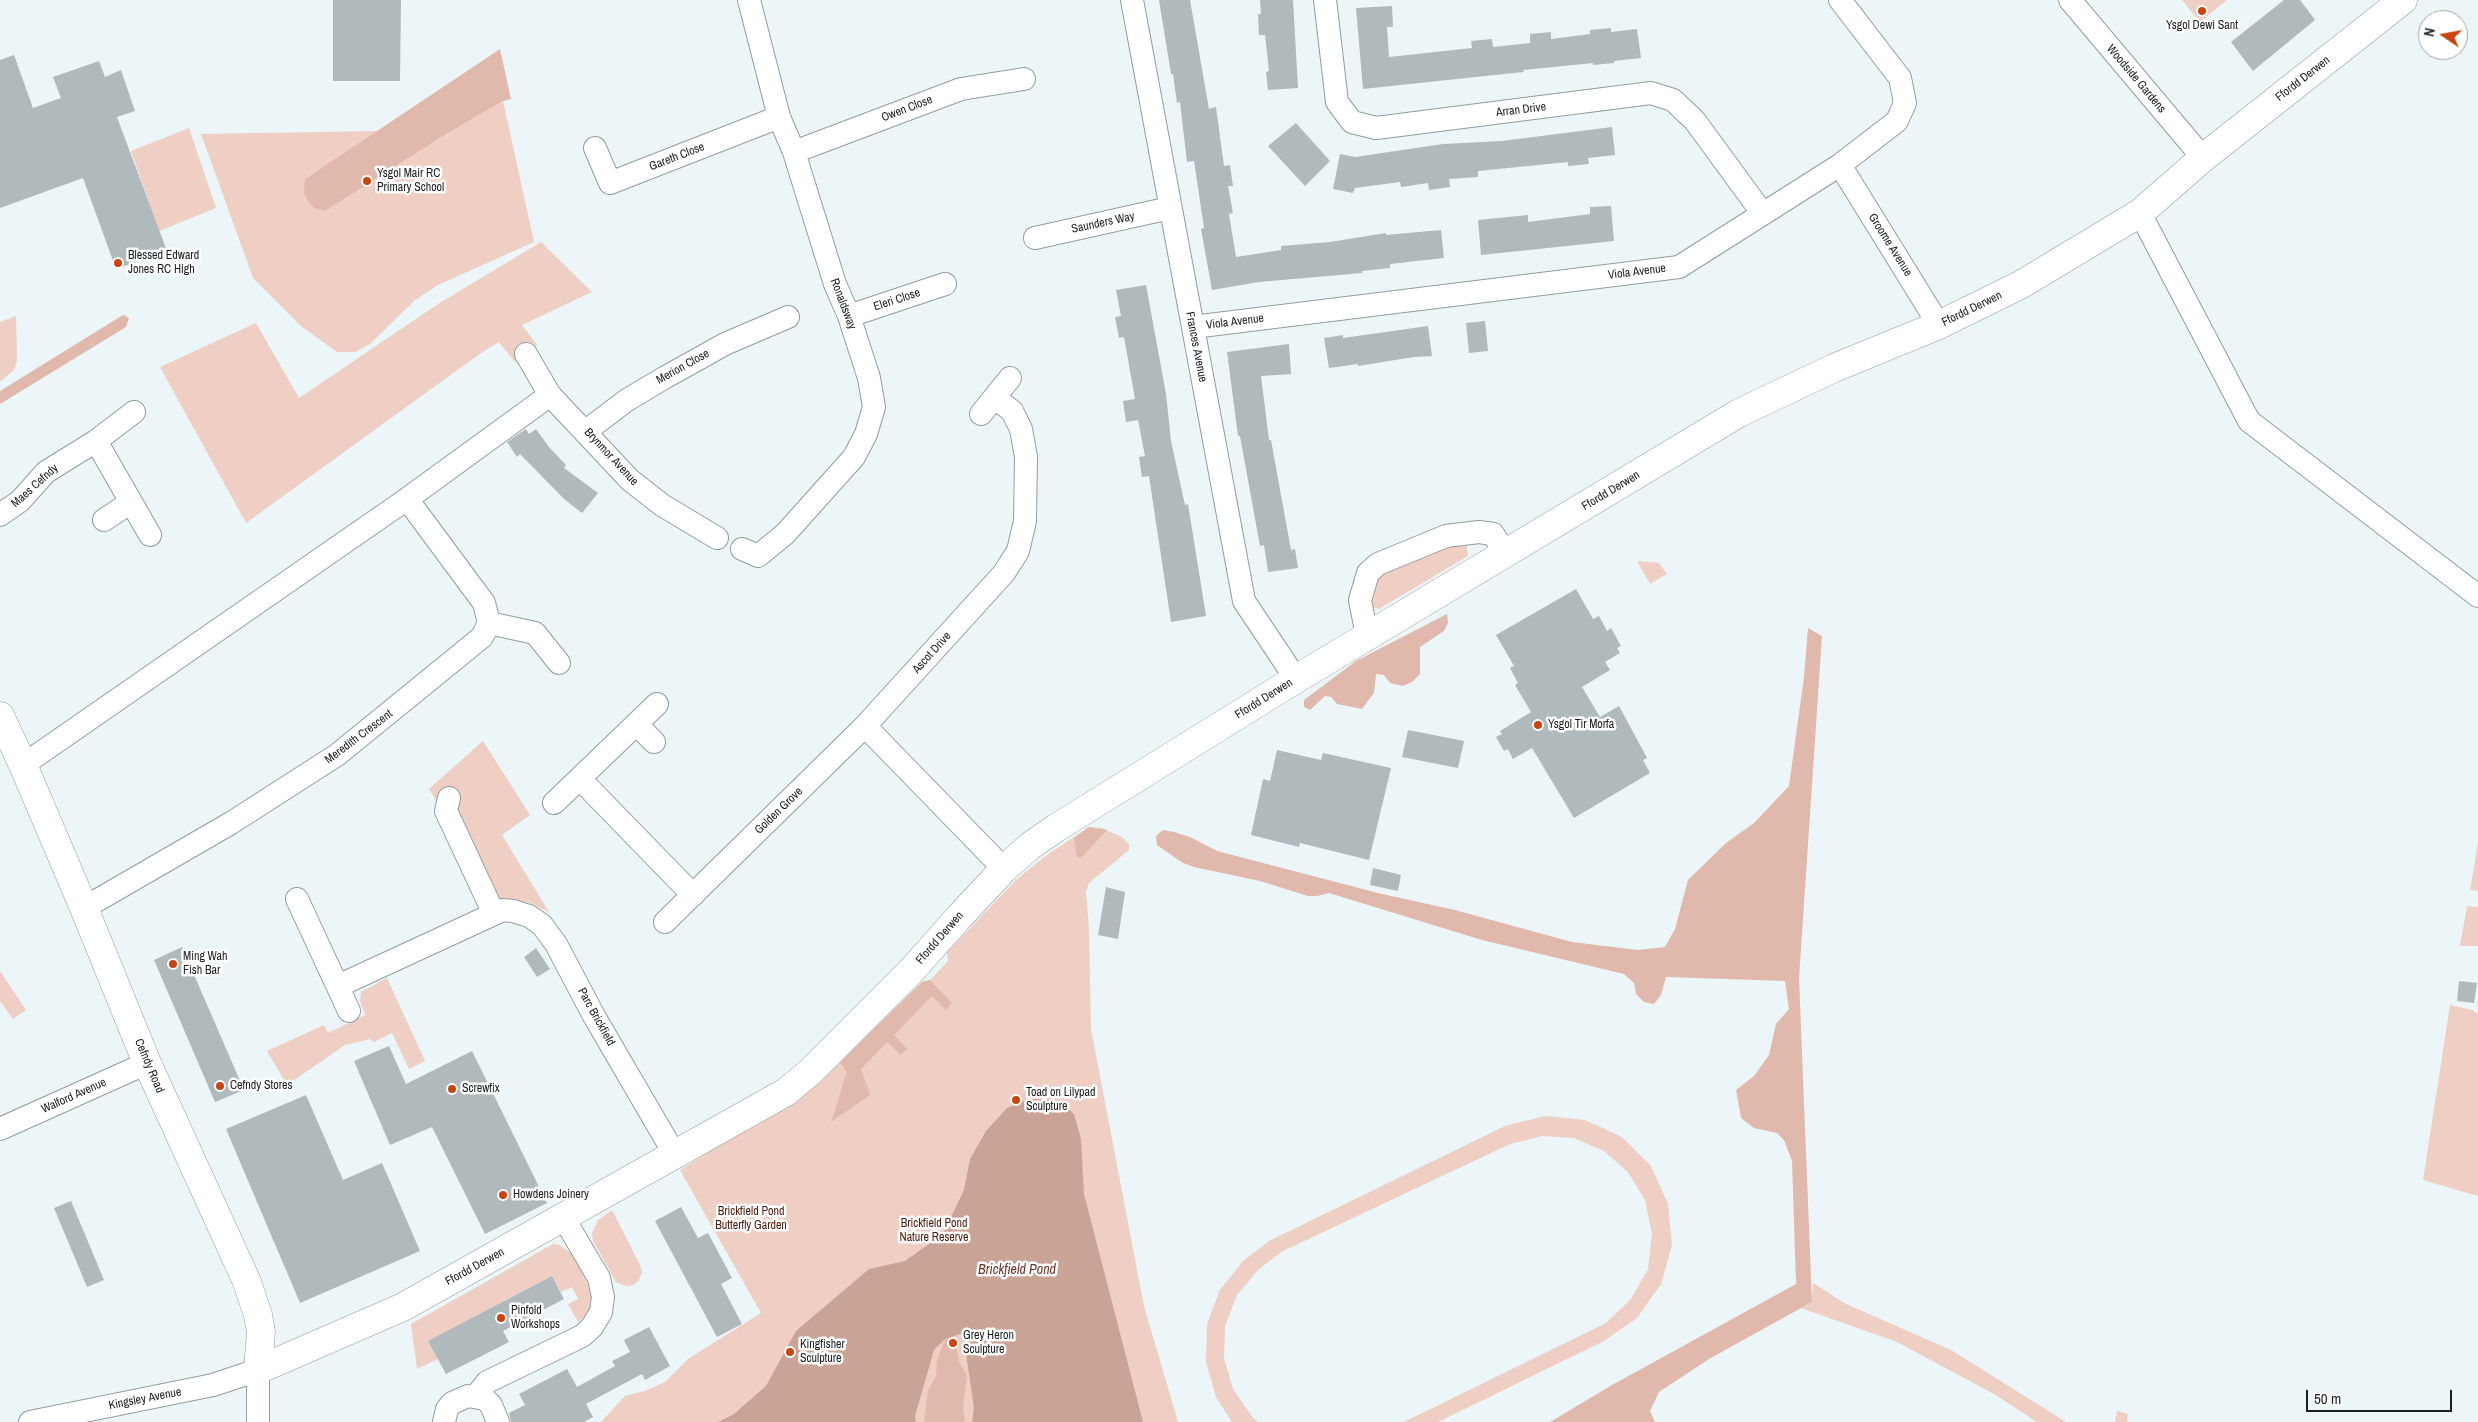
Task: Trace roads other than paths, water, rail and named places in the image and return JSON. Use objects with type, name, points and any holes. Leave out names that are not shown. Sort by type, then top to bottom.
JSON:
[{"type":"street","name":"Ronaldsway","points":[[742,549],[758,556],[785,534],[854,456],[866,434],[874,407],[871,387],[849,316],[835,284],[794,152],[779,117],[749,0]]},
{"type":"street","name":"Frances Avenue","points":[[1132,0],[1244,601],[1296,679]]},
{"type":"street","name":"Arran Drive","points":[[1325,0],[1336,102],[1352,122],[1376,128],[1651,93],[1673,100],[1695,121],[1763,214]]},
{"type":"street","name":"Viola Avenue","points":[[1193,327],[1679,267],[1840,165],[1897,121],[1905,102],[1900,78],[1840,0]]},
{"type":"street","name":"Woodside Gardens","points":[[2070,0],[2203,158]]},
{"type":"street","name":"Ffordd Derwen","points":[[258,1370],[403,1307],[786,1092],[811,1072],[851,1029],[912,970],[1004,870],[1030,846],[1056,828],[1296,679],[1738,414],[1834,368],[1939,326],[2022,284],[2140,213],[2203,158],[2403,0]]},
{"type":"street","name":"Owen Close","points":[[794,152],[961,89],[1024,79]]},
{"type":"street","name":"Gareth Close","points":[[595,148],[610,183],[779,117]]},
{"type":"street","name":"Groome Avenue","points":[[1840,165],[1939,326]]},
{"type":"street","name":"Saunders Way","points":[[1036,238],[1170,208]]},
{"type":"street","points":[[2140,213],[2249,420],[2478,596]]},
{"type":"street","name":"Eleri Close","points":[[849,316],[945,284]]},
{"type":"street","name":"Merion Close","points":[[586,430],[627,400],[664,378],[725,344],[788,317]]},
{"type":"street","name":"Brynmor Avenue","points":[[526,354],[550,395],[586,430],[630,480],[662,505],[717,538]]},
{"type":"street","name":"Ascot Drive","points":[[865,726],[1004,573],[1018,551],[1025,521],[1026,457],[1021,430],[1012,411],[988,406],[1010,378]]},
{"type":"street","points":[[23,765],[407,499],[550,395]]},
{"type":"street","name":"Maes Cefndy","points":[[0,516],[20,501],[46,472],[96,441],[134,412]]},
{"type":"street","points":[[96,441],[150,535]]},
{"type":"street","points":[[407,499],[484,603],[489,622],[536,634],[559,663]]},
{"type":"street","points":[[104,520],[132,502]]},
{"type":"street","points":[[1367,636],[1360,600],[1368,573],[1378,564],[1446,536],[1479,532],[1493,534],[1506,554]]},
{"type":"street","name":"Meredith Crescent","points":[[84,908],[231,823],[337,755],[482,637],[489,622]]},
{"type":"street","points":[[554,803],[657,704]]},
{"type":"street","name":"Cefndy Road","points":[[0,716],[84,908],[147,1064],[247,1282],[258,1315],[260,1332],[258,1422]]},
{"type":"street","points":[[636,724],[654,742]]},
{"type":"street","points":[[865,726],[1004,870]]},
{"type":"street","name":"Golden Grove","points":[[665,922],[865,726]]},
{"type":"street","points":[[580,779],[693,895]]},
{"type":"street","points":[[449,798],[446,811],[494,914]]},
{"type":"street","points":[[297,899],[349,1010]]},
{"type":"street","name":"Parc Brickfield","points":[[338,986],[503,910],[529,916],[542,924],[556,944],[594,1016],[680,1152]]},
{"type":"street","name":"Walford Avenue","points":[[0,1129],[147,1064]]},
{"type":"street","points":[[476,1396],[487,1382],[582,1336],[592,1328],[601,1312],[603,1297],[599,1278],[563,1217]]},
{"type":"street","name":"Kingsley Avenue","points":[[30,1422],[213,1385],[258,1370]]},
{"type":"street","points":[[444,1422],[447,1409],[452,1402],[468,1396],[476,1396],[491,1405],[498,1422]]},
{"type":"water","name":"Brickfield Pond","points":[[1029,1099],[1059,1100],[1074,1114],[1081,1139],[1084,1194],[1143,1422],[972,1422],[974,1408],[963,1333],[945,1339],[934,1350],[915,1416],[916,1422],[718,1422],[734,1414],[766,1386],[796,1331],[869,1269],[905,1261],[943,1234],[964,1190],[970,1159],[986,1131],[1007,1108]]},
{"type":"place","name":"Ysgol Dewi Sant","points":[[2202,11]]},
{"type":"place","name":"Ysgol Mair RC Primary School","points":[[367,181]]},
{"type":"place","name":"Blessed Edward Jones RC High","points":[[118,263]]},
{"type":"place","name":"Ysgol Tir Morfa","points":[[1538,725]]},
{"type":"place","name":"Ming Wah Fish Bar","points":[[173,964]]},
{"type":"place","name":"Cefndy Stores","points":[[220,1086]]},
{"type":"place","name":"Screwfix","points":[[452,1089]]},
{"type":"place","name":"Toad on Lilypad Sculpture","points":[[1016,1100]]},
{"type":"place","name":"Howdens Joinery","points":[[503,1195]]},
{"type":"place","name":"Pinfold Workshops","points":[[501,1318]]},
{"type":"place","name":"Grey Heron Sculpture","points":[[953,1343]]},
{"type":"place","name":"Kingfisher Sculpture","points":[[790,1352]]},
{"type":"park label","name":"Brickfield Pond Butterfly Garden","points":[[751,1219]]},
{"type":"park label","name":"Brickfield Pond Nature Reserve","points":[[934,1231]]}]
